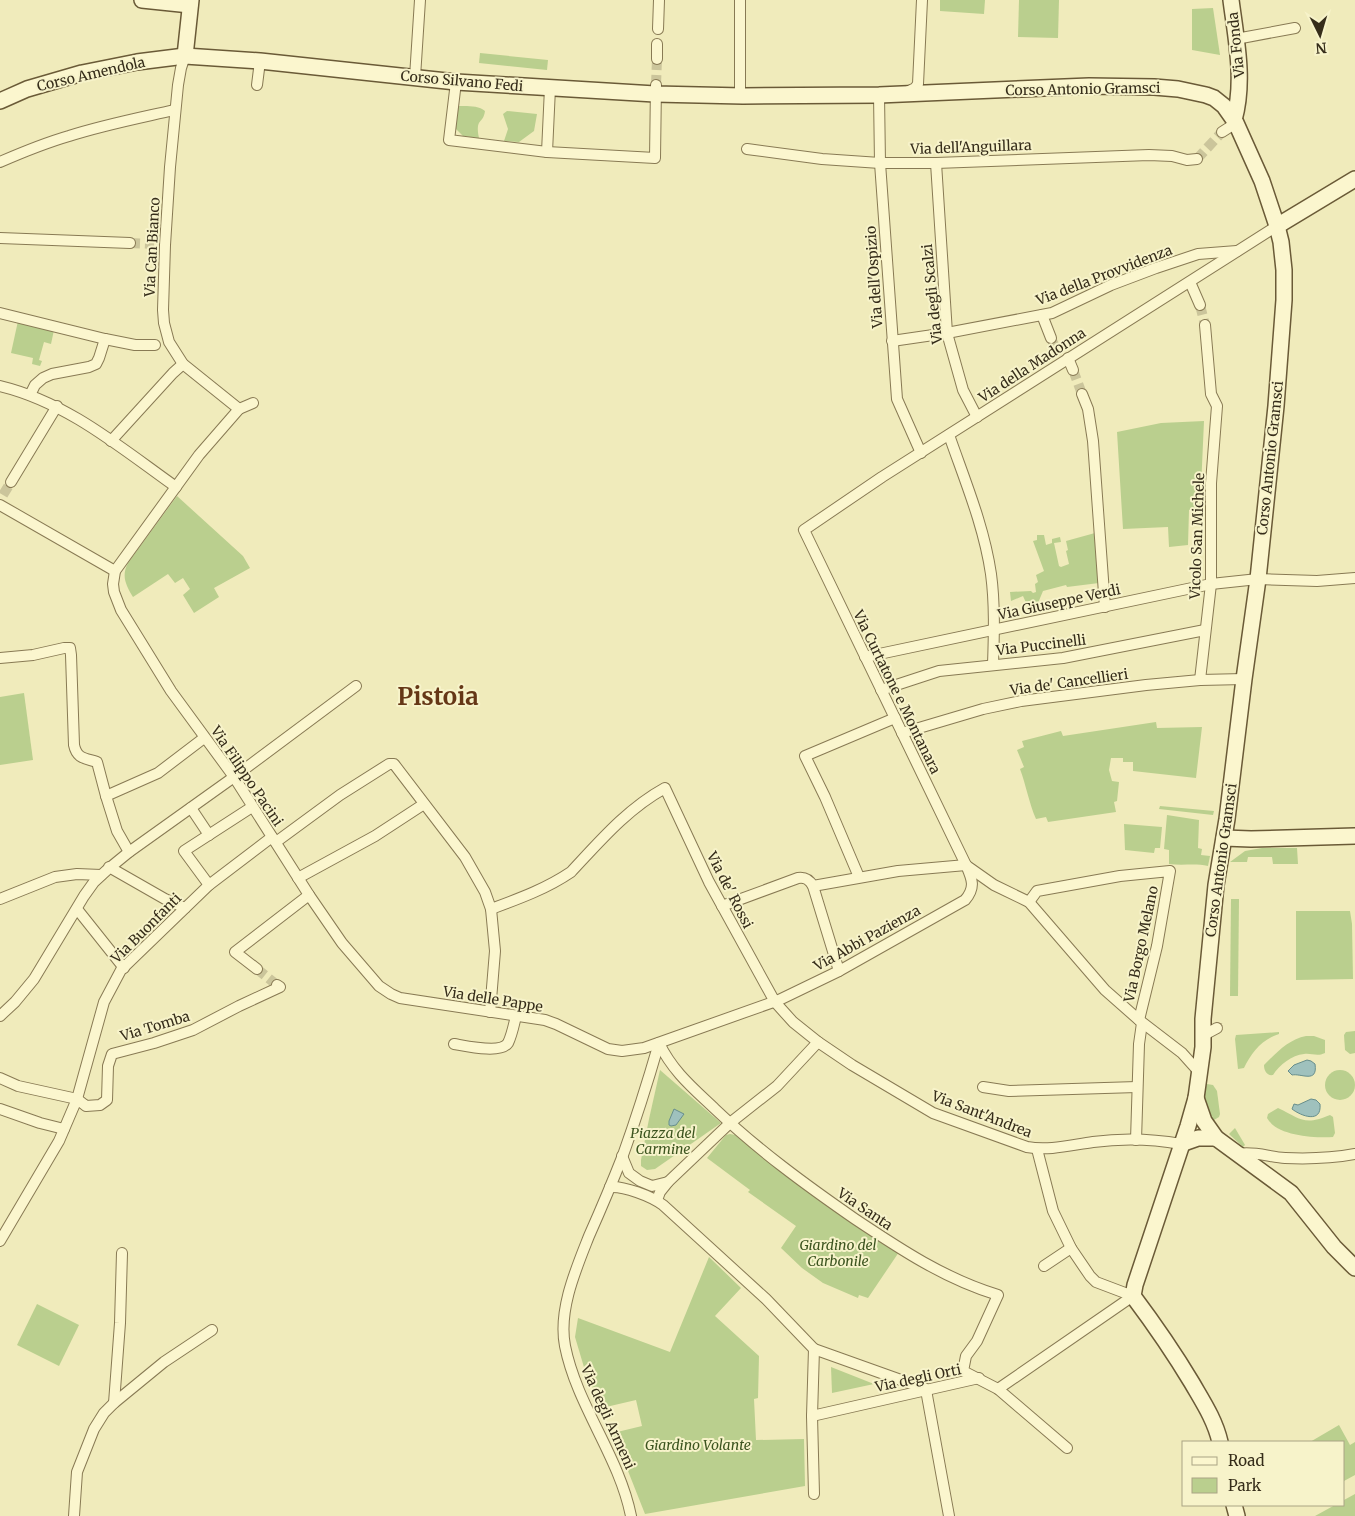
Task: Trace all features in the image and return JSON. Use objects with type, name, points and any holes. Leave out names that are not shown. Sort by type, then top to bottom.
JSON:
[{"type":"street","points":[[142,0],[191,2],[185,56]]},
{"type":"street","points":[[414,77],[420,0]]},
{"type":"street","points":[[658,29],[659,0]]},
{"type":"street","points":[[740,0],[740,96]]},
{"type":"street","points":[[920,89],[922,0]]},
{"type":"street","name":"Via Fonda","points":[[1231,0],[1240,76],[1235,122]]},
{"type":"street","points":[[1236,39],[1295,28]]},
{"type":"street","points":[[657,44],[657,59]]},
{"type":"street","name":"Corso Silvano Fedi","points":[[185,56],[456,82],[550,88],[655,89],[740,96]]},
{"type":"street","name":"Corso Amendola","points":[[0,101],[27,89],[82,73],[137,62],[185,56]]},
{"type":"street","name":"Via Can Bianco","points":[[185,56],[181,68],[174,110],[160,245],[164,322],[161,344],[239,409]]},
{"type":"street","points":[[257,85],[260,62]]},
{"type":"street","points":[[456,82],[449,140],[547,152],[655,158],[655,89]]},
{"type":"street","name":"Corso Antonio Gramsci","points":[[740,96],[879,95],[904,94],[920,89],[1102,86],[1154,87],[1186,91],[1214,98],[1224,106],[1235,122],[1262,182],[1277,226],[1283,261],[1284,300],[1276,406],[1258,579],[1215,895],[1203,1019],[1203,1047],[1196,1098],[1133,1296]]},
{"type":"street","points":[[547,152],[550,88]]},
{"type":"street","name":"Via dell'Ospizio","points":[[879,95],[880,163],[897,400],[921,453]]},
{"type":"street","points":[[0,162],[71,135],[174,110]]},
{"type":"street","points":[[1222,132],[1235,122]]},
{"type":"street","name":"Via dell'Anguillara","points":[[746,149],[822,159],[880,163],[936,163],[1149,155],[1164,155],[1186,160],[1197,159]]},
{"type":"street","name":"Via degli Scalzi","points":[[936,163],[947,333],[963,390],[977,417]]},
{"type":"street","points":[[1277,226],[1355,178]]},
{"type":"street","name":"Via della Madonna","points":[[804,530],[949,436],[1062,358],[1190,282],[1277,226]]},
{"type":"street","points":[[0,238],[130,242]]},
{"type":"street","name":"Via della Provvidenza","points":[[892,341],[1042,316],[1129,278],[1190,257],[1203,253],[1238,251]]},
{"type":"street","points":[[1190,282],[1200,305]]},
{"type":"street","points":[[0,313],[136,345],[161,344]]},
{"type":"street","points":[[1042,316],[1051,338]]},
{"type":"street","name":"Vicolo San Michele","points":[[1200,680],[1211,584],[1211,483],[1217,406],[1211,394],[1205,325]]},
{"type":"street","points":[[30,395],[35,385],[43,378],[96,364],[105,339]]},
{"type":"street","points":[[1062,358],[1073,370]]},
{"type":"street","points":[[111,441],[183,364]]},
{"type":"street","points":[[0,386],[57,406],[176,486]]},
{"type":"street","points":[[1082,394],[1088,409],[1093,441],[1105,607]]},
{"type":"street","points":[[1,500],[115,571],[199,455],[239,409],[253,402]]},
{"type":"street","points":[[11,482],[57,406]]},
{"type":"street","points":[[949,436],[978,516],[986,548],[992,583],[994,615],[993,665]]},
{"type":"street","name":"Via Curtatone e Montanara","points":[[804,530],[966,865],[971,878],[970,894]]},
{"type":"street","name":"Via Filippo Pacini","points":[[115,571],[114,592],[121,610],[166,684],[234,777],[342,943],[379,986]]},
{"type":"street","name":"Via Giuseppe Verdi","points":[[865,657],[1211,584],[1258,579],[1317,581],[1355,578]]},
{"type":"street","name":"Via Puccinelli","points":[[881,690],[939,671],[1081,655],[1205,630]]},
{"type":"street","points":[[0,658],[70,648],[74,746],[76,753],[81,757],[97,762],[117,831],[129,852]]},
{"type":"street","name":"Via de' Cancellieri","points":[[902,732],[1021,701],[1146,685],[1200,680],[1244,679]]},
{"type":"street","points":[[0,1016],[15,1002],[34,979],[89,889],[106,871],[129,852],[356,686]]},
{"type":"street","points":[[859,878],[825,797],[805,756],[895,718]]},
{"type":"street","points":[[106,796],[158,773],[204,738]]},
{"type":"street","name":"Via Buonfanti","points":[[0,1242],[59,1141],[77,1099],[104,1002],[118,975],[124,968],[209,885],[388,764],[393,763],[396,765],[424,804]]},
{"type":"street","name":"Via de' Rossi","points":[[491,909],[547,887],[563,878],[625,816],[650,796],[665,788],[709,882],[775,1002]]},
{"type":"street","points":[[298,878],[375,836],[424,804],[465,856],[485,892],[491,909],[495,951],[490,1012]]},
{"type":"street","points":[[209,885],[184,851],[252,807]]},
{"type":"street","points":[[191,808],[209,834]]},
{"type":"street","points":[[1224,838],[1355,836]]},
{"type":"street","points":[[813,886],[898,870],[966,865]]},
{"type":"street","name":"Via Curtatone e Montanara","points":[[966,865],[994,885],[1028,902],[1105,990],[1141,1022],[1182,1053],[1199,1072]]},
{"type":"street","points":[[0,899],[55,877],[106,871],[184,908]]},
{"type":"street","name":"Via Borgo Melano","points":[[1028,902],[1037,891],[1120,876],[1170,871],[1158,946],[1141,1022]]},
{"type":"street","points":[[722,906],[798,878],[805,878],[813,886],[839,971]]},
{"type":"street","name":"Via Abbi Pazienza","points":[[659,1044],[775,1002],[839,971],[965,900],[970,894]]},
{"type":"street","points":[[257,969],[235,952],[309,895]]},
{"type":"street","points":[[75,912],[124,968]]},
{"type":"street","name":"Via Tomba","points":[[77,1099],[86,1106],[100,1104],[107,1100],[108,1066],[114,1053],[154,1043],[193,1030],[279,986]]},
{"type":"street","name":"Via delle Pappe","points":[[379,986],[400,998],[537,1019],[556,1024],[602,1047],[614,1050],[634,1051],[659,1044]]},
{"type":"street","name":"Via Sant'Andrea","points":[[775,1002],[793,1022],[852,1065],[933,1113],[1007,1140],[1037,1149],[1094,1142],[1136,1140],[1181,1144]]},
{"type":"street","points":[[454,1044],[494,1049],[503,1047],[509,1042],[516,1016]]},
{"type":"street","points":[[1136,1140],[1141,1022]]},
{"type":"street","points":[[1204,1035],[1218,1028]]},
{"type":"street","points":[[657,1200],[660,1192],[668,1182],[730,1124],[777,1086],[818,1042]]},
{"type":"street","points":[[659,1044],[666,1058],[676,1071],[730,1124]]},
{"type":"street","points":[[659,1044],[610,1187],[624,1189],[657,1200],[766,1299],[814,1348],[926,1390],[949,1516]]},
{"type":"street","points":[[0,1078],[18,1086],[43,1093],[77,1099]]},
{"type":"street","points":[[983,1086],[1009,1091],[1137,1088]]},
{"type":"street","points":[[1196,1098],[1204,1121],[1216,1138],[1292,1193],[1334,1247],[1355,1268]]},
{"type":"street","points":[[0,1109],[64,1129]]},
{"type":"street","name":"Via Santa","points":[[730,1124],[800,1180],[890,1242],[948,1276],[980,1290],[998,1295],[977,1341],[966,1356],[963,1370],[980,1378]]},
{"type":"street","points":[[1181,1144],[1198,1138],[1216,1138]]},
{"type":"street","points":[[1037,1149],[1053,1211],[1071,1248],[1096,1282],[1133,1296],[1176,1356],[1200,1396],[1213,1420],[1220,1441]]},
{"type":"street","points":[[1238,1154],[1250,1152],[1282,1158],[1355,1154]]},
{"type":"street","points":[[622,1156],[629,1173],[640,1181],[652,1186],[668,1182]]},
{"type":"street","name":"Via degli Armeni","points":[[610,1187],[577,1266],[568,1297],[564,1330],[571,1368],[585,1404],[624,1488],[631,1516]]},
{"type":"street","points":[[1044,1266],[1071,1248]]},
{"type":"street","points":[[114,1402],[120,1323],[122,1253]]},
{"type":"street","points":[[998,1389],[1133,1296]]},
{"type":"street","points":[[74,1516],[76,1480],[80,1465],[94,1429],[104,1413],[114,1402],[164,1362],[212,1330]]},
{"type":"street","points":[[814,1348],[812,1416],[814,1494]]},
{"type":"street","name":"Via degli Orti","points":[[812,1416],[980,1378],[998,1389],[1067,1448]]},
{"type":"green space","points":[[940,0],[985,0],[984,14],[940,11]]},
{"type":"green space","points":[[1019,0],[1059,0],[1058,38],[1018,37]]},
{"type":"green space","points":[[1213,8],[1220,55],[1192,50],[1192,9]]},
{"type":"green space","points":[[480,53],[548,60],[547,70],[479,63]]},
{"type":"green space","points":[[457,106],[475,107],[485,111],[478,127],[479,138],[463,136],[455,128]]},
{"type":"green space","points":[[507,111],[537,114],[534,131],[519,142],[504,141],[508,129],[503,114]]},
{"type":"green space","points":[[18,321],[54,330],[51,344],[44,342],[39,360],[42,361],[40,366],[32,364],[33,358],[11,353]]},
{"type":"green space","points":[[1204,421],[1200,510],[1189,510],[1188,545],[1169,547],[1168,527],[1123,529],[1117,432],[1161,423]]},
{"type":"green space","points":[[177,496],[243,556],[250,568],[214,588],[219,597],[194,613],[183,595],[190,589],[183,578],[175,583],[168,574],[133,597],[125,580],[128,563]]},
{"type":"green space","points":[[1095,533],[1099,583],[1067,587],[1066,585],[1043,591],[1038,603],[1027,605],[1023,596],[1011,601],[1010,592],[1036,592],[1035,584],[1038,582],[1036,575],[1044,571],[1033,541],[1037,540],[1037,535],[1044,535],[1046,545],[1052,543],[1052,539],[1060,537],[1061,542],[1054,543],[1059,566],[1061,567],[1069,564],[1066,541]]},
{"type":"green space","points":[[24,693],[33,760],[0,765],[0,697]]},
{"type":"green space","points":[[1156,722],[1157,728],[1202,727],[1196,778],[1133,771],[1133,762],[1123,762],[1123,758],[1111,758],[1109,770],[1112,781],[1119,782],[1117,801],[1114,802],[1116,812],[1048,822],[1046,817],[1036,819],[1020,769],[1024,767],[1017,750],[1024,747],[1022,741],[1061,731],[1063,736]]},
{"type":"green space","points":[[1160,806],[1214,811],[1213,815],[1159,809]]},
{"type":"green space","points":[[1167,815],[1199,820],[1198,848],[1202,849],[1201,855],[1210,856],[1208,866],[1169,864],[1169,850],[1164,849]]},
{"type":"green space","points":[[1124,824],[1162,827],[1160,848],[1155,848],[1154,853],[1125,850]]},
{"type":"green space","points":[[1262,848],[1297,848],[1298,864],[1273,864],[1272,857],[1248,857],[1247,862],[1230,862],[1245,851]]},
{"type":"green space","points":[[1231,899],[1239,899],[1238,996],[1230,996]]},
{"type":"green space","points":[[1296,911],[1350,911],[1353,979],[1296,980]]},
{"type":"green space","points":[[1355,1031],[1355,1053],[1350,1054],[1345,1050],[1344,1035],[1346,1032]]},
{"type":"green space","points":[[1279,1032],[1279,1034],[1267,1039],[1258,1047],[1244,1068],[1238,1069],[1236,1035]]},
{"type":"green space","points":[[1306,1036],[1314,1036],[1325,1040],[1325,1053],[1295,1056],[1286,1061],[1273,1075],[1266,1073],[1264,1065],[1278,1051],[1288,1043]]},
{"type":"green space","name":"Piazza del Carmine","points":[[660,1070],[721,1123],[655,1169],[647,1170],[641,1166],[641,1160]]},
{"type":"green space","points":[[1340,1070],[1351,1074],[1355,1085],[1351,1096],[1340,1100],[1329,1096],[1325,1085],[1329,1074]]},
{"type":"green space","points":[[1207,1084],[1213,1085],[1217,1091],[1220,1114],[1214,1120],[1209,1118],[1205,1106],[1204,1092]]},
{"type":"green space","points":[[1278,1108],[1308,1121],[1330,1115],[1333,1117],[1335,1133],[1333,1137],[1316,1137],[1297,1135],[1279,1129],[1267,1118],[1268,1114]]},
{"type":"green space","points":[[1235,1128],[1245,1145],[1243,1147],[1229,1134]]},
{"type":"green space","name":"Giardino del Carbonile","points":[[726,1135],[735,1135],[828,1206],[899,1252],[868,1298],[859,1295],[858,1298],[823,1283],[802,1268],[781,1248],[796,1226],[748,1192],[750,1190],[707,1158]]},
{"type":"green space","name":"Giardino Volante","points":[[709,1257],[741,1288],[715,1316],[759,1356],[758,1398],[754,1399],[756,1440],[804,1439],[805,1486],[645,1514],[613,1433],[642,1426],[636,1400],[606,1407],[596,1395],[586,1374],[575,1337],[578,1318],[670,1352]]},
{"type":"green space","points":[[37,1304],[79,1325],[59,1366],[17,1345]]},
{"type":"green space","points":[[831,1367],[874,1384],[832,1393]]},
{"type":"green space","points":[[1339,1425],[1350,1445],[1355,1442],[1355,1475],[1345,1480],[1345,1441],[1312,1441]]},
{"type":"green space","points":[[1355,1494],[1355,1516],[1315,1516],[1333,1506],[1345,1506],[1345,1499]]},
{"type":"water","points":[[1307,1060],[1315,1064],[1314,1074],[1311,1076],[1292,1075],[1288,1071],[1294,1065]]},
{"type":"water","points":[[1311,1099],[1316,1100],[1320,1104],[1318,1114],[1310,1117],[1292,1109],[1294,1104],[1298,1105]]},
{"type":"water","points":[[674,1109],[684,1114],[676,1125],[671,1126],[669,1121]]},
{"type":"tunnel","points":[[656,85],[657,59]]},
{"type":"tunnel","points":[[1197,159],[1222,132]]},
{"type":"tunnel","points":[[130,243],[154,244]]},
{"type":"tunnel","points":[[1200,305],[1205,325]]},
{"type":"tunnel","points":[[1051,338],[1058,355]]},
{"type":"tunnel","points":[[1073,370],[1082,394]]},
{"type":"tunnel","points":[[3,495],[11,482]]},
{"type":"tunnel","points":[[257,969],[277,985]]},
{"type":"district","name":"Pistoia","points":[[438,697]]}]
